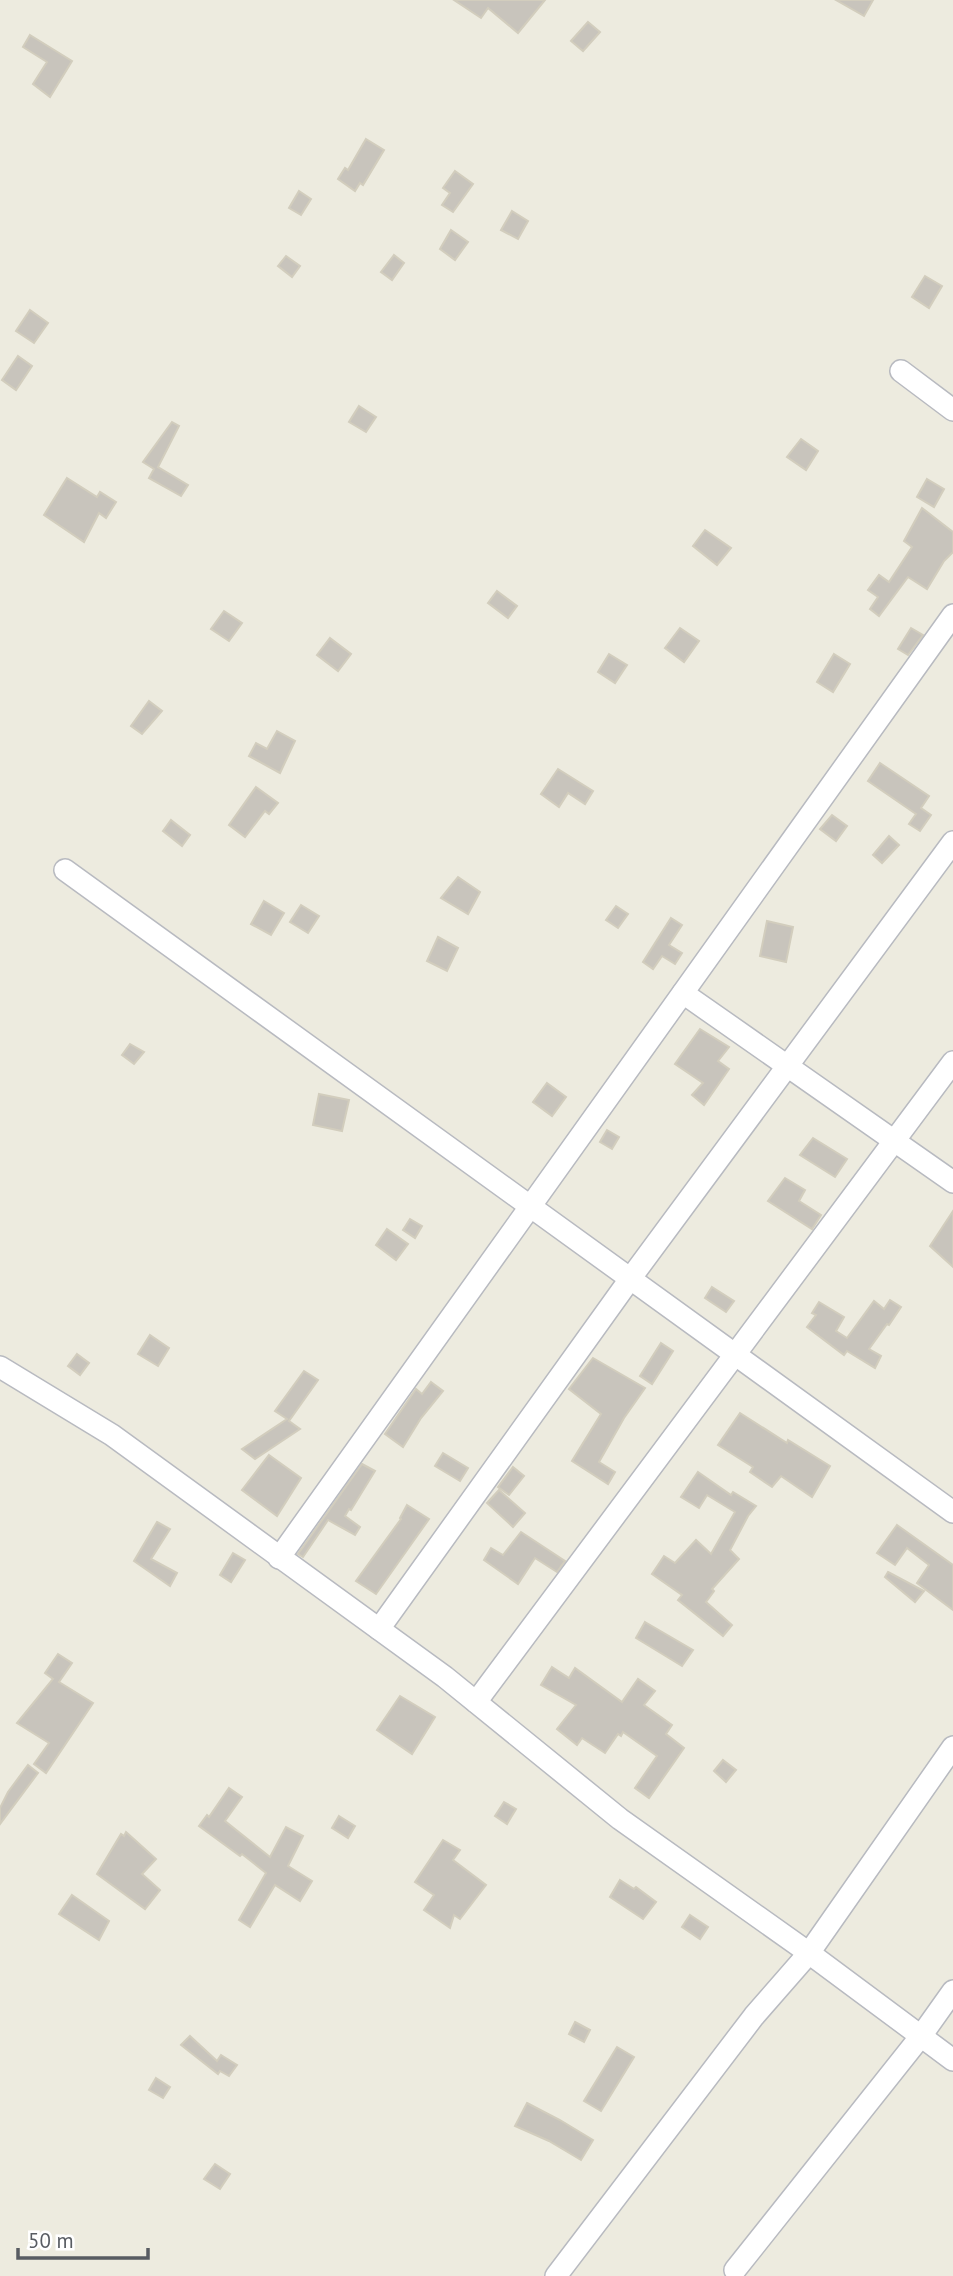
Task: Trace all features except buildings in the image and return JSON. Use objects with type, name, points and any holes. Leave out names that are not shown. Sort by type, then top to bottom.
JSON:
[{"type":"street","points":[[901,371],[953,410]]},
{"type":"street","points":[[279,1558],[953,615]]},
{"type":"street","points":[[379,1629],[786,1065],[953,842]]},
{"type":"street","points":[[65,870],[953,1512]]},
{"type":"street","points":[[683,993],[953,1182]]},
{"type":"street","points":[[476,1702],[953,1062]]},
{"type":"street","points":[[0,1367],[111,1435],[379,1629],[476,1702],[620,1819],[809,1953],[953,2060]]},
{"type":"street","points":[[556,2276],[754,2016],[809,1953],[953,1747]]},
{"type":"street","points":[[735,2270],[921,2036],[953,1991]]}]
